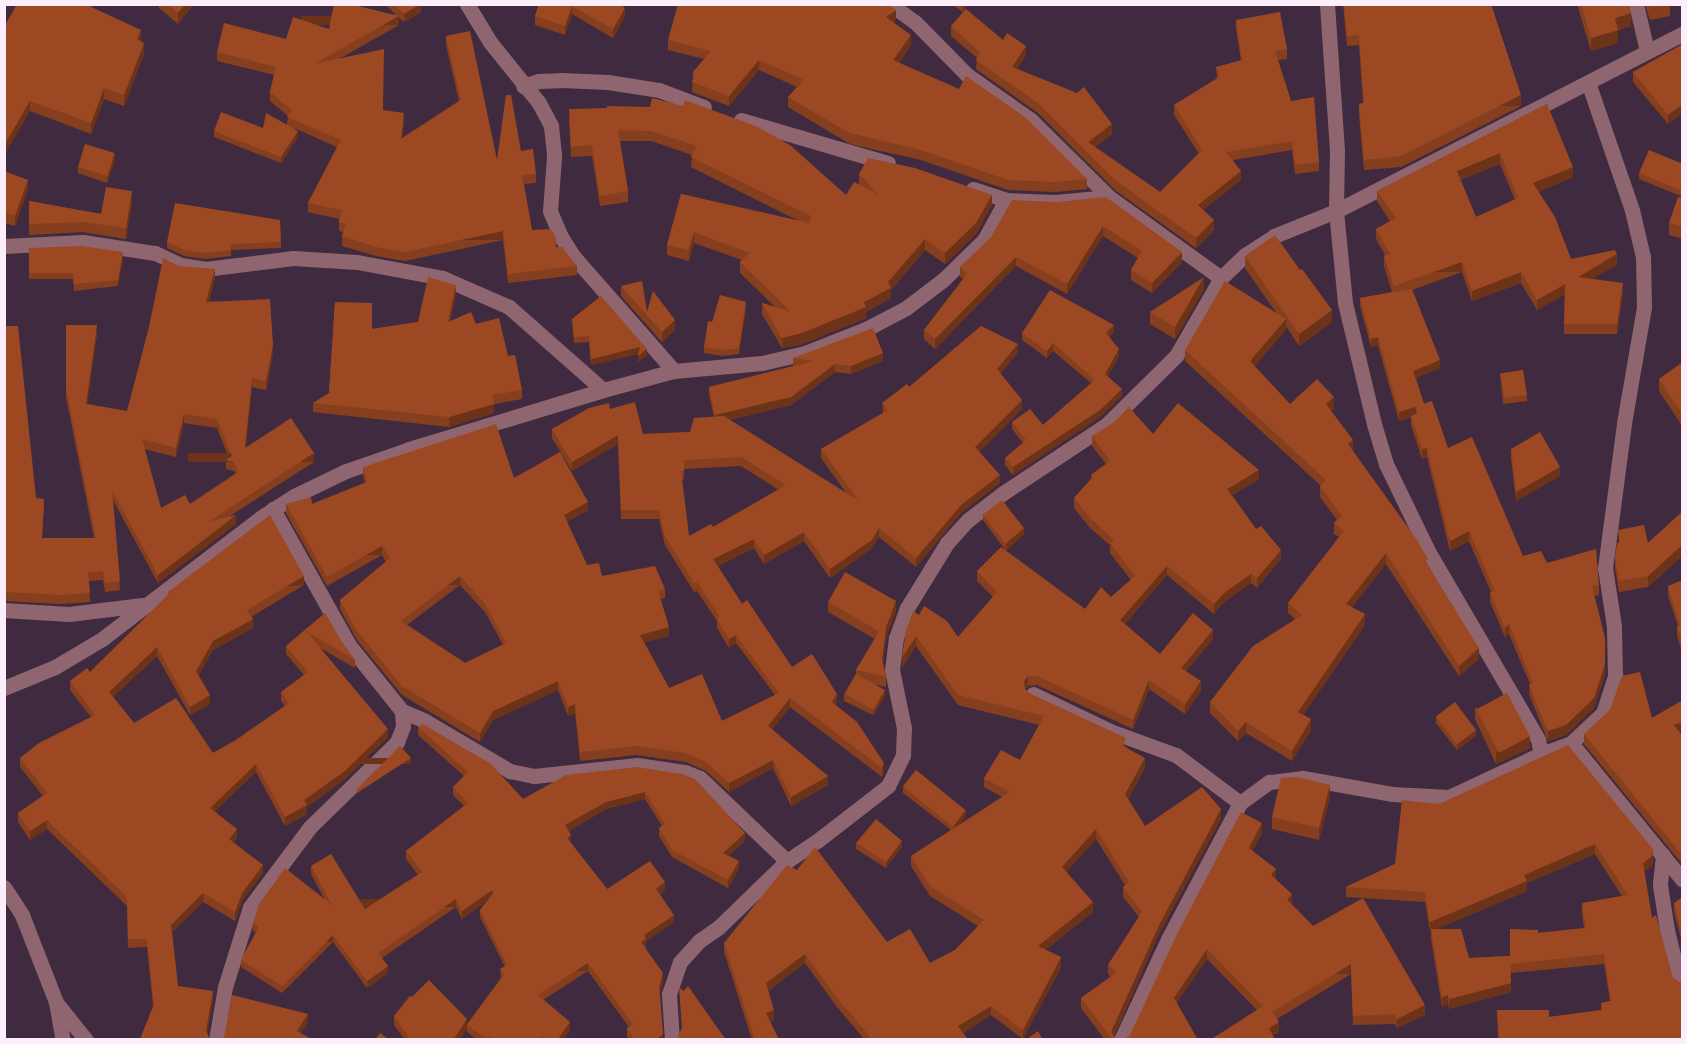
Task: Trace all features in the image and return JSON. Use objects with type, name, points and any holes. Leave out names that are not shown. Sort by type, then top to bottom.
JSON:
[{"type":"street","points":[[467,4],[490,42],[523,86],[539,103],[551,126],[554,157],[550,211],[560,235],[574,257],[674,372]]},
{"type":"street","points":[[890,4],[915,22],[967,75],[1031,120],[1109,196],[1221,278]]},
{"type":"street","points":[[1328,4],[1337,151],[1336,211],[1345,303],[1386,464],[1428,551],[1538,739],[1541,754]]},
{"type":"street","points":[[1636,4],[1647,51]]},
{"type":"street","points":[[672,1040],[669,994],[680,962],[787,861],[817,841],[888,786],[903,755],[904,728],[892,670],[896,638],[907,608],[947,543],[968,520],[1003,493],[1106,425],[1176,356],[1221,278],[1245,255],[1274,236],[1336,211],[1683,34]]},
{"type":"street","points":[[523,86],[538,81],[561,80],[608,82],[659,90],[766,130],[898,165]]},
{"type":"street","points":[[1121,1040],[1168,939],[1240,803],[1269,782],[1303,778],[1392,794],[1449,797],[1541,754],[1571,743],[1604,712],[1615,675],[1614,626],[1605,568],[1624,423],[1644,307],[1643,257],[1632,210],[1588,82]]},
{"type":"street","points":[[958,184],[1006,200],[1055,202],[1109,196]]},
{"type":"street","points":[[4,688],[55,667],[102,639],[273,509],[294,496],[346,471],[409,449],[603,390],[674,372],[762,363],[806,352],[866,329],[906,308],[944,279],[984,240],[1006,200]]},
{"type":"street","points":[[4,246],[83,242],[154,253],[181,265],[205,269],[293,258],[357,262],[443,278],[509,307],[603,390]]},
{"type":"street","points":[[273,509],[349,645],[402,711],[426,721],[510,771],[534,776],[637,765],[685,772],[700,778],[787,861]]},
{"type":"street","points":[[4,610],[69,614],[146,604]]},
{"type":"street","points":[[1033,694],[1110,731],[1176,755],[1240,803]]},
{"type":"street","points":[[216,1040],[225,987],[250,908],[310,827],[397,741],[403,726],[402,711]]},
{"type":"street","points":[[1571,743],[1683,879]]},
{"type":"street","points":[[1663,855],[1660,885],[1667,930],[1683,983]]},
{"type":"street","points":[[4,888],[22,915],[56,1002],[63,1040]]},
{"type":"street","points":[[56,1002],[86,1040]]},
{"type":"building","points":[[17,4],[89,4],[141,30],[137,39],[144,43],[124,95],[104,88],[91,123],[30,101],[4,146],[4,27]]},
{"type":"building","points":[[168,4],[185,4],[178,13]]},
{"type":"building","points":[[334,4],[350,4],[399,16],[314,64],[384,49],[383,110],[404,113],[401,139],[461,100],[446,36],[470,31],[497,160],[506,95],[511,95],[521,151],[533,149],[536,174],[522,175],[532,230],[551,229],[556,237],[556,247],[562,247],[577,266],[508,274],[503,231],[405,252],[376,247],[342,236],[346,224],[339,222],[342,210],[308,203],[341,140],[287,117],[292,110],[270,92],[276,67],[217,52],[224,23],[286,39],[293,17],[329,29]]},
{"type":"building","points":[[394,4],[420,4],[404,14]]},
{"type":"building","points":[[539,4],[620,4],[625,8],[613,29],[572,6],[565,26],[535,16]]},
{"type":"building","points":[[678,4],[888,4],[896,10],[886,17],[911,35],[893,60],[959,89],[966,76],[1025,117],[1087,179],[1055,182],[1008,180],[921,150],[850,133],[788,97],[804,80],[759,60],[729,96],[692,82],[695,75],[693,72],[711,51],[668,40]]},
{"type":"building","points":[[1344,4],[1491,4],[1521,95],[1401,156],[1364,160],[1359,104],[1364,103],[1359,35],[1347,36]]},
{"type":"building","points":[[1581,4],[1629,4],[1631,13],[1615,18],[1618,30],[1591,38]]},
{"type":"building","points":[[966,9],[1003,40],[1007,33],[1026,46],[1012,67],[1077,93],[1084,87],[1112,124],[1088,142],[1160,192],[1202,150],[1174,105],[1219,77],[1216,67],[1242,60],[1236,20],[1280,12],[1287,49],[1275,51],[1291,101],[1314,97],[1319,162],[1295,165],[1292,141],[1226,152],[1241,171],[1198,205],[1214,220],[1196,238],[1115,180],[1038,103],[976,60],[980,52],[951,26]]},
{"type":"building","points":[[1683,44],[1683,104],[1668,115],[1633,72]]},
{"type":"building","points":[[652,98],[683,106],[685,100],[758,127],[790,145],[846,195],[854,182],[879,195],[859,174],[868,158],[915,168],[992,195],[976,223],[945,253],[925,239],[888,282],[891,288],[864,302],[866,307],[802,333],[782,338],[762,303],[791,312],[740,262],[750,253],[694,232],[689,250],[667,245],[681,194],[809,223],[811,216],[691,157],[697,146],[651,131],[618,130],[628,191],[600,196],[592,145],[571,147],[569,109],[607,108],[607,106],[650,107]]},
{"type":"building","points":[[1547,104],[1573,167],[1533,183],[1555,217],[1571,259],[1615,250],[1617,254],[1578,277],[1623,283],[1617,324],[1564,324],[1565,284],[1537,300],[1521,272],[1472,291],[1462,262],[1394,286],[1384,256],[1390,254],[1376,229],[1396,218],[1377,191]],"holes":[[[1500,153],[1518,198],[1476,217],[1457,171]]]},
{"type":"building","points":[[221,112],[263,128],[266,113],[298,131],[281,157],[214,131]]},
{"type":"building","points":[[85,144],[115,153],[108,176],[78,167]]},
{"type":"building","points":[[1649,150],[1683,164],[1683,191],[1639,173]]},
{"type":"building","points":[[4,171],[28,180],[15,216],[4,212]]},
{"type":"building","points":[[106,187],[132,191],[126,228],[83,222],[29,224],[29,201],[101,214]]},
{"type":"building","points":[[1106,197],[1182,252],[1152,283],[1131,270],[1142,251],[1103,226],[1067,284],[1016,257],[935,339],[924,330],[967,274],[960,267],[991,237],[1012,200],[1056,202]]},
{"type":"building","points":[[1678,197],[1683,198],[1683,227],[1669,223]]},
{"type":"building","points":[[175,203],[280,220],[281,242],[230,244],[231,250],[205,253],[184,250],[167,242]]},
{"type":"building","points":[[1275,235],[1332,310],[1299,334],[1245,256]]},
{"type":"building","points":[[82,246],[123,252],[118,280],[74,284],[73,273],[29,273],[29,248]]},
{"type":"building","points":[[163,258],[179,266],[215,269],[206,302],[270,299],[273,345],[266,381],[252,378],[245,448],[291,418],[314,453],[208,522],[236,515],[158,575],[112,490],[120,581],[105,583],[103,571],[88,572],[90,593],[61,595],[4,592],[4,326],[18,326],[36,498],[44,499],[42,538],[96,538],[66,388],[66,325],[97,325],[86,404],[127,411],[149,327]],"holes":[[[184,414],[217,419],[232,456],[226,460],[234,462],[238,472],[190,504],[185,495],[161,508],[142,439],[176,448]]]},
{"type":"building","points":[[428,277],[456,285],[448,322],[471,312],[476,324],[499,318],[508,356],[515,355],[522,390],[492,395],[494,404],[449,417],[313,403],[331,392],[329,392],[335,302],[372,303],[372,329],[418,322]]},
{"type":"building","points":[[1204,277],[1175,327],[1150,312]]},
{"type":"building","points":[[642,281],[647,312],[653,291],[675,320],[662,332],[621,286]]},
{"type":"building","points":[[1225,281],[1286,319],[1250,361],[1290,404],[1317,379],[1334,397],[1326,404],[1353,440],[1348,444],[1417,540],[1428,559],[1425,561],[1479,648],[1459,666],[1386,553],[1346,604],[1365,614],[1298,712],[1311,719],[1292,751],[1246,722],[1238,731],[1210,702],[1253,646],[1302,615],[1288,603],[1344,531],[1334,523],[1342,516],[1320,486],[1326,480],[1185,350]]},
{"type":"building","points":[[1412,289],[1440,360],[1413,371],[1424,404],[1399,412],[1378,337],[1371,339],[1360,298]]},
{"type":"building","points":[[1050,290],[1114,325],[1106,333],[1119,349],[1105,374],[1122,389],[1100,410],[1013,467],[1005,458],[1026,440],[1012,422],[1030,409],[1043,425],[1095,380],[1053,343],[1047,351],[1022,333]]},
{"type":"building","points":[[720,295],[746,302],[739,348],[723,350],[704,347],[708,321],[712,322]]},
{"type":"building","points":[[601,296],[647,349],[638,356],[640,347],[591,359],[589,336],[574,337],[572,319]]},
{"type":"building","points":[[981,326],[1018,344],[997,369],[1022,400],[975,447],[1000,475],[961,505],[916,558],[879,528],[872,540],[830,569],[804,532],[764,555],[754,539],[713,559],[742,604],[747,600],[792,667],[812,654],[837,694],[832,702],[857,722],[884,763],[882,768],[790,698],[768,726],[828,776],[791,797],[773,760],[729,783],[706,762],[686,753],[636,746],[580,752],[575,704],[568,707],[558,681],[493,711],[480,733],[402,686],[357,631],[340,600],[390,558],[382,546],[327,577],[286,504],[311,497],[312,504],[367,482],[363,467],[496,424],[514,478],[560,452],[588,502],[564,515],[587,565],[599,563],[602,576],[655,566],[665,589],[658,590],[669,627],[640,635],[669,688],[702,674],[722,721],[779,693],[736,635],[729,639],[717,619],[720,617],[697,582],[694,583],[665,536],[659,510],[621,510],[618,435],[572,462],[552,429],[589,408],[609,403],[610,409],[635,402],[643,434],[690,432],[694,418],[724,416],[859,501],[821,449],[888,410],[882,403],[907,384],[909,387]],"holes":[[[741,457],[786,485],[713,527],[711,524],[689,536],[681,471],[684,471],[684,460]],[[460,576],[485,604],[506,643],[465,663],[401,621]]]},
{"type":"building","points":[[873,328],[883,353],[851,366],[835,364],[791,397],[715,415],[709,387],[814,361],[793,358]]},
{"type":"building","points":[[1683,362],[1683,410],[1681,412],[1659,379]]},
{"type":"building","points":[[1523,370],[1527,395],[1504,398],[1500,374]]},
{"type":"building","points":[[1432,401],[1448,448],[1472,437],[1523,556],[1541,551],[1547,563],[1596,549],[1599,585],[1592,586],[1605,638],[1605,664],[1594,698],[1566,725],[1548,731],[1529,685],[1533,683],[1509,624],[1505,628],[1490,593],[1495,591],[1469,531],[1450,541],[1427,448],[1422,449],[1411,416],[1418,413],[1416,406]]},
{"type":"building","points":[[1178,403],[1259,470],[1227,489],[1256,529],[1261,526],[1281,550],[1257,578],[1251,574],[1224,593],[1214,604],[1167,566],[1120,620],[1160,654],[1193,613],[1213,630],[1181,668],[1201,681],[1185,704],[1149,680],[1133,720],[1037,676],[1028,676],[1024,681],[1025,689],[1029,693],[1126,738],[1123,746],[1145,758],[1125,794],[1145,826],[1202,787],[1221,809],[1159,925],[1111,1032],[1119,1040],[1113,1040],[1081,998],[1117,972],[1108,965],[1142,912],[1123,887],[1129,882],[1096,829],[1062,867],[1093,902],[1038,946],[1061,957],[1023,1030],[991,1006],[958,1026],[968,1040],[873,1040],[837,998],[805,954],[766,983],[774,1010],[766,1013],[779,1040],[755,1040],[724,943],[787,865],[797,870],[815,847],[887,942],[910,929],[930,963],[955,950],[984,920],[930,886],[911,856],[1010,792],[984,778],[1001,750],[1020,760],[1044,716],[958,695],[916,636],[902,658],[906,631],[913,611],[919,615],[924,606],[947,621],[958,637],[997,592],[977,571],[1001,547],[1085,609],[1101,587],[1111,597],[1135,576],[1110,543],[1114,540],[1091,519],[1074,498],[1093,477],[1091,475],[1110,461],[1092,436],[1113,423],[1129,407],[1153,434]]},
{"type":"building","points":[[1540,432],[1560,467],[1516,492],[1511,449]]},
{"type":"building","points":[[1002,500],[1024,528],[1005,543],[983,515]]},
{"type":"building","points":[[1683,511],[1683,544],[1648,576],[1619,581],[1615,557],[1617,543],[1620,542],[1618,530],[1644,525],[1648,543]]},
{"type":"building","points":[[270,515],[304,576],[247,610],[253,619],[213,641],[196,671],[210,695],[190,707],[157,647],[109,692],[134,723],[176,698],[213,753],[289,703],[281,692],[308,672],[286,646],[325,613],[355,660],[306,631],[388,729],[345,771],[304,800],[307,805],[285,817],[256,764],[210,808],[237,829],[229,839],[263,865],[242,893],[235,912],[203,893],[171,925],[178,986],[213,991],[206,1030],[212,1040],[146,1040],[141,1037],[154,1005],[147,939],[128,939],[127,897],[47,820],[30,831],[18,813],[47,793],[20,758],[39,743],[95,715],[70,681],[87,668],[90,672],[169,594],[168,592]]},
{"type":"building","points":[[845,572],[896,601],[886,627],[882,659],[886,677],[856,670],[879,631],[828,602]]},
{"type":"building","points":[[1683,580],[1683,644],[1677,626],[1680,625],[1668,586]]},
{"type":"building","points":[[1640,672],[1652,718],[1683,700],[1683,722],[1674,725],[1683,737],[1683,856],[1584,734],[1610,710],[1622,676]]},
{"type":"building","points":[[856,674],[885,690],[874,710],[845,694]]},
{"type":"building","points":[[1507,693],[1530,736],[1499,753],[1476,709]]},
{"type":"building","points":[[1455,702],[1476,730],[1457,744],[1436,716]]},
{"type":"building","points":[[423,724],[491,764],[523,799],[566,775],[637,767],[682,774],[695,779],[745,833],[723,853],[739,861],[728,880],[672,850],[659,828],[665,824],[645,792],[606,802],[565,825],[571,835],[567,838],[607,889],[650,861],[665,882],[656,889],[674,915],[644,935],[646,939],[641,942],[663,973],[659,987],[663,1034],[655,1040],[635,1040],[627,1028],[633,1024],[588,963],[538,995],[570,1022],[557,1040],[546,1040],[542,1036],[539,1040],[493,1040],[489,1036],[487,1039],[467,1025],[504,975],[500,969],[507,965],[480,910],[494,892],[492,890],[462,911],[456,899],[378,953],[388,966],[367,981],[333,935],[282,986],[241,960],[259,927],[253,923],[259,904],[285,868],[332,905],[311,866],[331,854],[365,909],[422,872],[406,851],[468,803],[453,787],[468,772],[418,727]]},
{"type":"building","points":[[1568,745],[1653,849],[1652,856],[1643,863],[1652,918],[1656,915],[1673,978],[1683,982],[1683,1040],[1499,1040],[1497,1010],[1549,1010],[1549,1017],[1603,1010],[1601,1003],[1611,1001],[1604,954],[1510,964],[1510,929],[1538,930],[1538,933],[1586,928],[1582,903],[1628,895],[1595,844],[1524,875],[1527,881],[1430,922],[1425,892],[1346,887],[1395,864],[1402,800],[1439,804]]},
{"type":"building","points":[[400,746],[411,758],[357,793],[356,790]]},
{"type":"building","points":[[916,770],[966,810],[953,827],[903,786]]},
{"type":"building","points":[[1297,777],[1330,785],[1319,828],[1272,817],[1281,778]]},
{"type":"building","points":[[1241,812],[1262,823],[1249,848],[1276,869],[1271,875],[1292,894],[1287,900],[1313,926],[1363,898],[1425,1005],[1397,1019],[1395,1014],[1353,1016],[1351,964],[1272,1012],[1279,1022],[1269,1028],[1275,1040],[1210,1040],[1263,1006],[1207,949],[1174,998],[1198,1040],[1122,1040],[1130,1035],[1177,934]]},
{"type":"building","points":[[876,819],[902,841],[886,862],[856,843]]},
{"type":"building","points":[[1683,897],[1683,936],[1674,903]]},
{"type":"building","points":[[1431,929],[1461,929],[1469,958],[1510,956],[1511,983],[1449,999],[1448,995],[1442,997]]},
{"type":"building","points":[[429,980],[467,1019],[453,1040],[411,1040],[394,1016],[410,996],[412,997]]},
{"type":"building","points":[[688,986],[726,1040],[680,1040],[678,1036],[682,1028],[679,987],[684,991]]},
{"type":"building","points":[[232,995],[308,1014],[297,1031],[313,1040],[218,1040],[224,1037]]},
{"type":"building","points":[[1038,1031],[1043,1040],[1026,1040]]},
{"type":"building","points":[[380,1033],[390,1040],[375,1040]]}]
